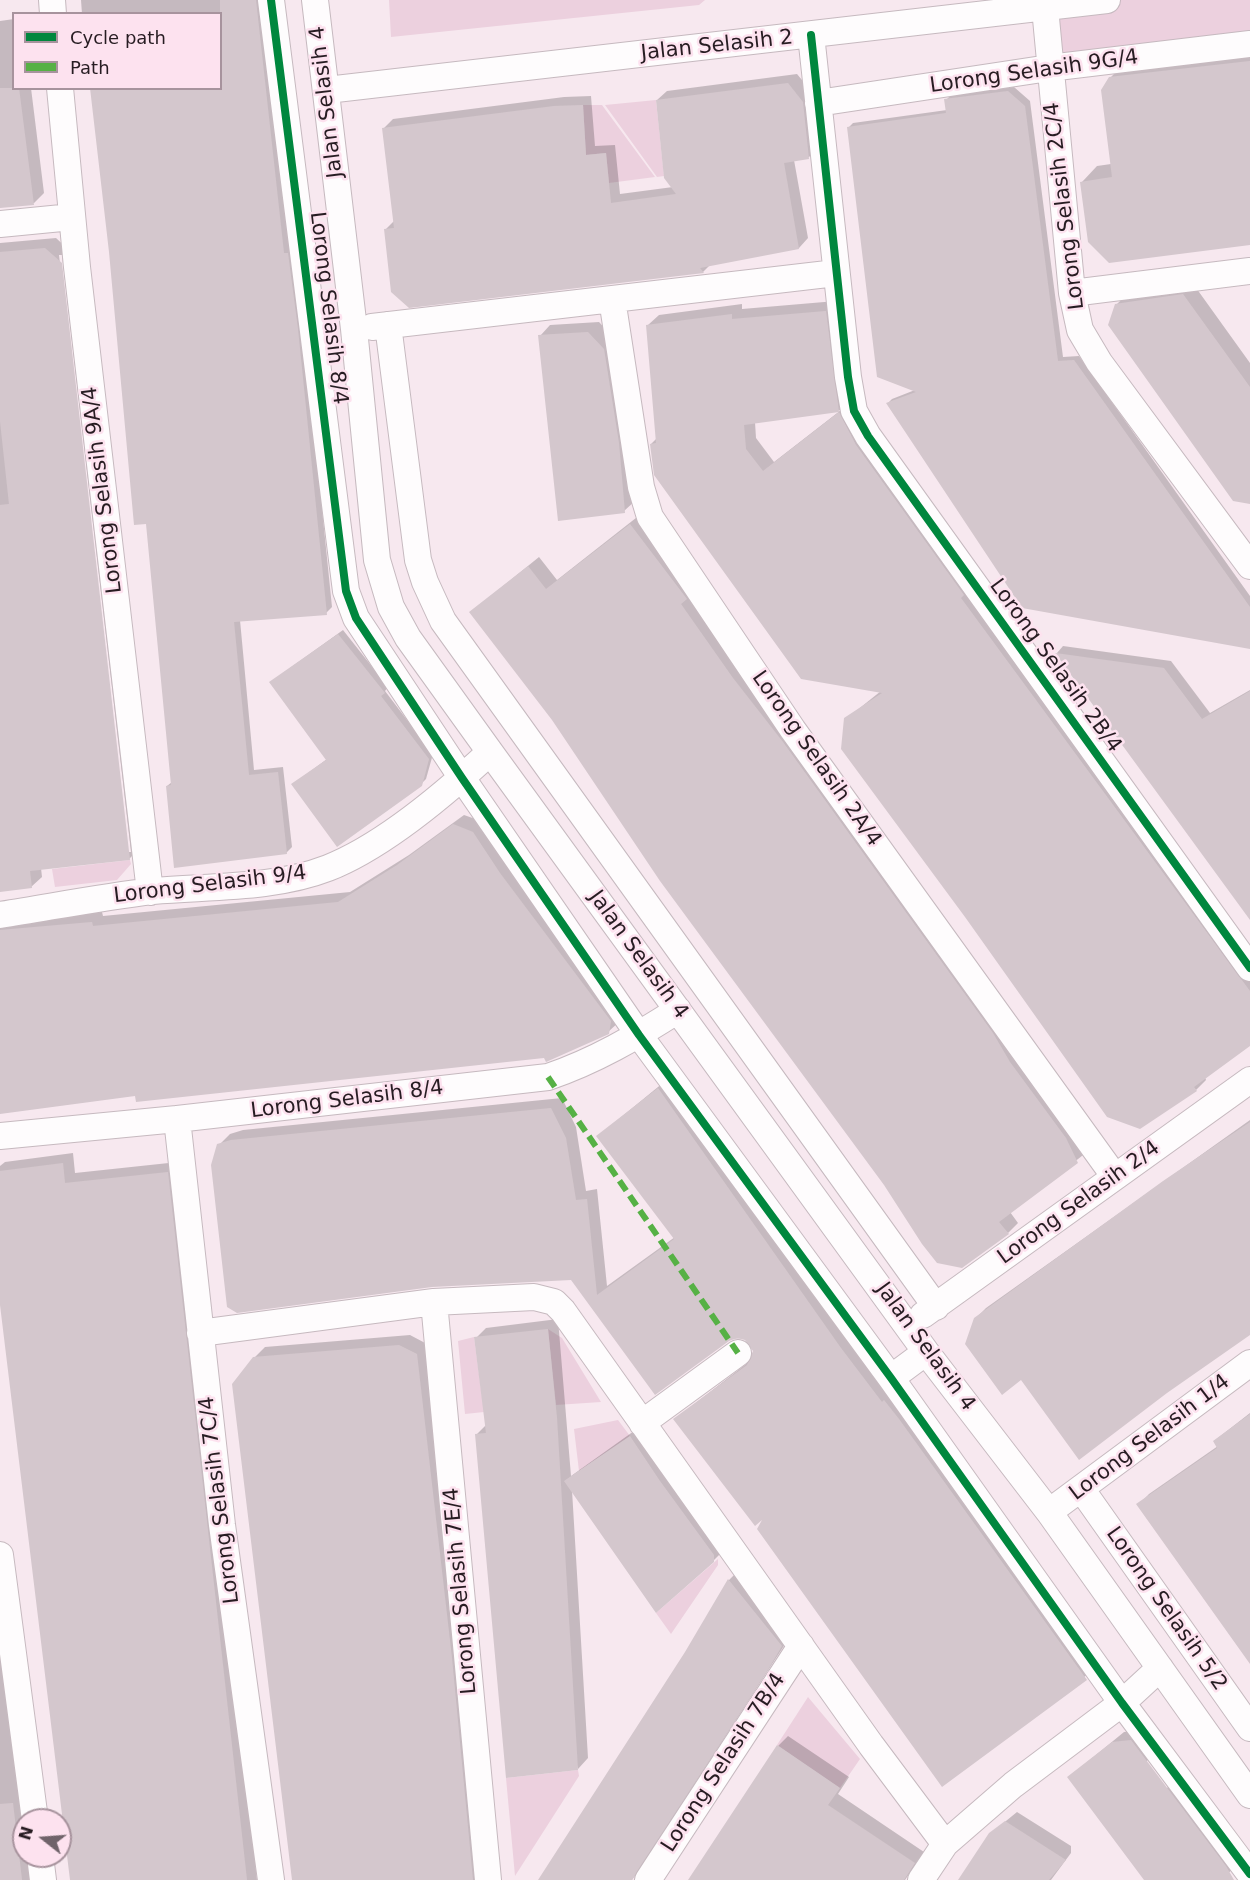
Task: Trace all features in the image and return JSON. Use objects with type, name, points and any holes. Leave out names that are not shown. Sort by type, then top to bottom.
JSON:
[{"type":"street","name":"Lorong Selasih 8/4","points":[[271,0],[346,591],[356,618],[462,778],[639,1035],[891,1378],[1122,1703],[1250,1874]]},
{"type":"street","name":"Jalan Selasih 4","points":[[315,0],[354,329],[377,560],[388,597],[408,638],[926,1352],[1049,1512],[1250,1795]]},
{"type":"street","name":"Jalan Selasih 2","points":[[327,90],[811,35],[1047,4],[1107,0]]},
{"type":"street","name":"Lorong Selasih 2C/4","points":[[1047,4],[1049,68],[1072,293],[1080,330],[1099,362],[1249,561]]},
{"type":"street","name":"Lorong Selasih 2B/4","points":[[811,35],[836,273],[854,411],[868,436],[1250,968]]},
{"type":"street","name":"Lorong Selasih 9G/4","points":[[818,103],[1049,68],[1250,44]]},
{"type":"street","name":"Lorong Selasih 9A/4","points":[[60,90],[72,217],[150,892]]},
{"type":"street","points":[[0,224],[72,217]]},
{"type":"street","points":[[1072,293],[1250,271]]},
{"type":"street","points":[[354,329],[836,273]]},
{"type":"street","name":"Lorong Selasih 2A/4","points":[[612,299],[641,487],[650,517],[794,730],[1114,1178]]},
{"type":"street","points":[[388,325],[418,560],[424,582],[443,621],[936,1306]]},
{"type":"street","name":"Lorong Selasih 9/4","points":[[0,915],[150,892],[293,879],[326,869],[378,841],[462,778],[490,752]]},
{"type":"street","name":"Lorong Selasih 8/4","points":[[0,1136],[177,1119],[548,1077],[584,1064],[639,1035],[678,1010]]},
{"type":"street","name":"Lorong Selasih 2/4","points":[[908,1325],[1250,1080]]},
{"type":"street","name":"Lorong Selasih 7C/4","points":[[177,1119],[222,1525],[271,1880]]},
{"type":"street","points":[[200,1333],[434,1302],[534,1297],[554,1302],[563,1311],[945,1844]]},
{"type":"street","name":"Lorong Selasih 7E/4","points":[[434,1302],[488,1880]]},
{"type":"street","points":[[891,1378],[926,1352]]},
{"type":"street","points":[[642,1423],[738,1353]]},
{"type":"street","name":"Lorong Selasih 1/4","points":[[1049,1512],[1082,1490],[1250,1363]]},
{"type":"street","name":"Lorong Selasih 5/2","points":[[1082,1490],[1250,1728]]},
{"type":"street","points":[[0,1555],[33,1808]]},
{"type":"street","name":"Lorong Selasih 7B/4","points":[[648,1880],[801,1646]]},
{"type":"street","points":[[921,1880],[945,1844],[1013,1785],[1122,1703],[1160,1668]]},
{"type":"shaded area","points":[[389,0],[705,0],[699,5],[391,37]]},
{"type":"shaded area","points":[[1049,0],[1250,0],[1250,44],[1049,68]]},
{"type":"shaded area","points":[[656,100],[664,176],[657,177],[605,105]]},
{"type":"shaded area","points":[[583,105],[602,105],[655,177],[609,183],[606,153],[586,155]]},
{"type":"shaded area","points":[[130,860],[131,864],[117,880],[55,887],[52,869]]},
{"type":"shaded area","points":[[548,1329],[562,1338],[601,1402],[556,1405]]},
{"type":"shaded area","points":[[474,1337],[484,1412],[465,1414],[458,1341]]},
{"type":"shaded area","points":[[618,1420],[630,1436],[579,1471],[574,1429]]},
{"type":"shaded area","points":[[718,1559],[718,1565],[671,1634],[656,1613]]},
{"type":"shaded area","points":[[808,1697],[860,1759],[840,1788],[777,1745]]},
{"type":"shaded area","points":[[578,1770],[579,1776],[515,1876],[506,1778]]},
{"type":"building","points":[[220,0],[256,0],[284,253],[288,253],[298,329],[327,615],[234,622],[249,775],[278,772],[287,854],[174,868],[166,786],[171,785],[146,524],[134,525],[109,252],[90,90],[222,90],[222,12],[220,12]]},
{"type":"building","points":[[1250,61],[1250,245],[1109,263],[1088,242],[1080,182],[1112,177],[1101,90],[1109,77]]},
{"type":"building","points":[[788,83],[803,102],[809,159],[784,163],[799,249],[700,268],[704,273],[409,308],[391,292],[384,229],[394,228],[382,128],[554,106],[583,105],[586,155],[606,153],[611,203],[676,194],[664,178],[656,100]]},
{"type":"building","points":[[0,88],[12,88],[12,90],[19,90],[34,205],[0,208]]},
{"type":"building","points":[[1008,91],[1025,106],[1058,361],[1074,360],[1250,607],[1250,649],[1022,608],[886,403],[916,392],[877,377],[847,127],[946,113],[944,99]]},
{"type":"building","points":[[45,248],[62,263],[130,860],[30,871],[32,888],[0,892],[0,505],[9,504],[0,421],[0,252]]},
{"type":"building","points":[[1183,294],[1250,387],[1250,504],[1233,501],[1108,325],[1115,304]]},
{"type":"building","points":[[826,311],[839,412],[856,445],[964,595],[961,598],[1250,991],[1250,1046],[1194,1087],[1197,1091],[1140,1129],[1107,1117],[965,917],[841,749],[844,718],[882,693],[801,679],[654,475],[650,444],[656,443],[646,325],[732,314],[732,319]],"holes":[[[839,412],[763,471],[746,449],[744,425]]]},
{"type":"building","points":[[588,332],[604,349],[619,443],[625,513],[558,521],[538,335]]},
{"type":"building","points":[[630,524],[687,599],[681,604],[733,678],[783,742],[993,1033],[1010,1062],[1066,1138],[1078,1163],[999,1222],[1009,1234],[962,1268],[937,1263],[922,1244],[884,1185],[660,881],[552,720],[469,612],[528,566],[546,589]]},
{"type":"building","points":[[338,634],[385,693],[381,696],[429,759],[422,786],[337,847],[291,784],[326,760],[269,682]]},
{"type":"building","points":[[1055,653],[1164,668],[1202,719],[1250,691],[1250,920]]},
{"type":"building","points":[[453,824],[473,832],[500,873],[611,1021],[609,1034],[546,1062],[544,1058],[136,1102],[135,1096],[0,1114],[0,930],[92,922],[93,926],[338,902],[397,865]]},
{"type":"building","points":[[658,1088],[841,1348],[882,1402],[884,1400],[899,1419],[1087,1680],[942,1787],[757,1529],[762,1520],[755,1526],[673,1419],[747,1365],[753,1351],[745,1340],[737,1338],[729,1341],[655,1395],[571,1280],[432,1287],[237,1313],[227,1307],[211,1165],[217,1144],[231,1140],[551,1108],[566,1138],[576,1200],[587,1199],[597,1295],[674,1239],[596,1136]]},
{"type":"building","points":[[1250,1122],[1250,1335],[1167,1393],[1079,1460],[1021,1380],[1002,1395],[965,1344],[974,1318],[1163,1181]]},
{"type":"building","points":[[63,1163],[65,1183],[168,1172],[247,1880],[70,1880],[72,1808],[61,1808],[0,1305],[0,1171]]},
{"type":"building","points":[[548,1329],[557,1418],[578,1770],[506,1778],[475,1434],[486,1433],[474,1337]]},
{"type":"building","points":[[399,1345],[417,1354],[452,1658],[473,1880],[292,1880],[232,1384],[253,1357]]},
{"type":"building","points":[[1250,1414],[1250,1664],[1136,1504],[1217,1448],[1213,1441]]},
{"type":"building","points":[[630,1436],[714,1555],[714,1562],[656,1613],[564,1481]]},
{"type":"building","points":[[728,1579],[782,1646],[769,1668],[632,1880],[538,1880],[685,1652]]},
{"type":"building","points":[[1131,1740],[1226,1866],[1234,1880],[1144,1880],[1067,1777],[1112,1742]]},
{"type":"building","points":[[777,1745],[840,1788],[828,1805],[915,1863],[904,1880],[688,1880]]},
{"type":"building","points":[[13,1803],[12,1868],[21,1868],[22,1880],[0,1880],[0,1804]]},
{"type":"building","points":[[1005,1821],[1066,1860],[1049,1880],[958,1880],[989,1833]]},
{"type":"marked path","points":[[548,1077],[738,1353]]},
{"type":"cycle path","points":[[271,0],[346,591],[356,618],[462,778],[639,1035],[891,1378],[1122,1703],[1250,1874]]},
{"type":"cycle path","points":[[811,35],[848,377],[854,411],[868,436],[1250,968]]}]
